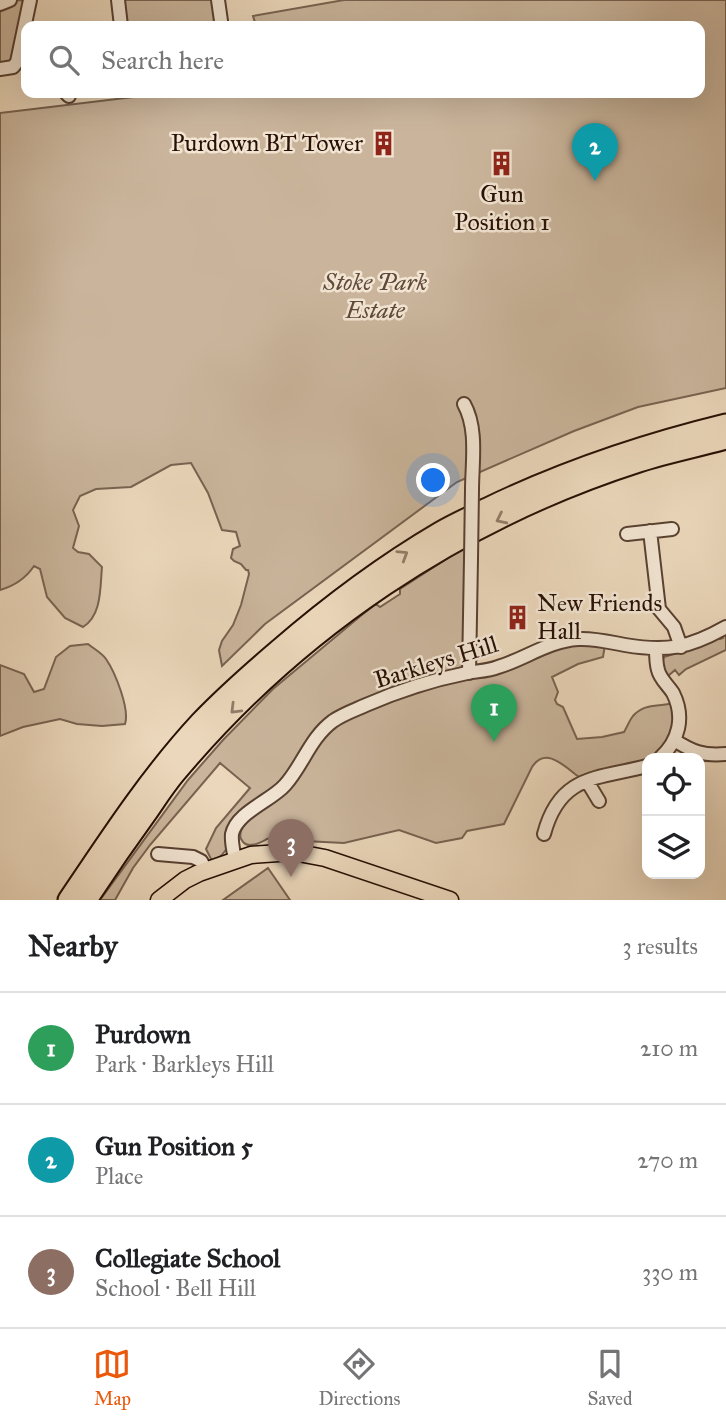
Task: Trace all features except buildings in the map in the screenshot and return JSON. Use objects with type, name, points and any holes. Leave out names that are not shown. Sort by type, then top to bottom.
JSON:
[{"type":"highway","points":[[68,900],[161,768],[200,723],[234,688],[324,610],[383,567],[442,530],[573,470],[638,448],[726,424]]},
{"type":"highway","points":[[86,900],[173,777],[209,735],[265,680],[334,621],[432,555],[529,505],[640,461],[726,439]]},
{"type":"main road","points":[[159,900],[185,880],[206,870],[251,855],[293,852],[325,858],[450,900]]},
{"type":"street","points":[[0,4],[10,0]]},
{"type":"street","points":[[27,21],[30,0]]},
{"type":"street","points":[[118,0],[120,21]]},
{"type":"street","points":[[218,0],[221,21]]},
{"type":"street","points":[[0,69],[21,64]]},
{"type":"street","points":[[464,404],[472,429],[469,673]]},
{"type":"street","points":[[627,534],[671,529]]},
{"type":"street","points":[[650,531],[658,608],[674,627],[681,647]]},
{"type":"street","name":"Barkleys Hill","points":[[235,860],[232,837],[239,820],[285,785],[317,736],[333,721],[351,711],[405,690],[500,667],[530,652],[573,639],[604,640],[656,648],[681,647],[726,627]]},
{"type":"street","points":[[656,648],[658,672],[673,694],[679,710],[679,725],[666,753]]},
{"type":"street","points":[[674,740],[699,753],[726,754]]},
{"type":"street","points":[[545,837],[551,814],[576,786],[587,780],[642,767]]},
{"type":"street","points":[[587,780],[599,801]]},
{"type":"street","points":[[158,855],[200,860],[206,870]]},
{"type":"green space","points":[[18,0],[25,1],[11,62],[0,66],[0,7]]},
{"type":"green space","points":[[122,0],[215,0],[216,21],[124,21]]},
{"type":"green space","name":"Stoke Park Estate","points":[[344,0],[726,0],[726,388],[638,407],[574,431],[457,482],[265,624],[222,666],[219,650],[241,605],[249,574],[248,570],[231,558],[233,549],[240,546],[236,532],[222,530],[208,493],[191,463],[171,465],[131,487],[96,489],[80,496],[73,510],[79,526],[73,548],[89,554],[102,567],[97,608],[94,616],[83,627],[65,618],[47,597],[40,569],[34,566],[19,581],[0,590],[0,113],[125,98],[705,98],[705,21],[254,21],[253,16]]},
{"type":"green space","points":[[465,547],[465,665],[462,669],[343,711],[281,783],[258,800],[224,853],[212,861],[206,849],[216,828],[250,788],[220,763],[150,845],[115,900],[100,900],[188,780],[273,689],[376,604],[380,607],[400,594],[400,589]]},
{"type":"green space","points":[[724,633],[726,650],[679,675],[675,670],[668,676],[663,666],[664,657],[718,636],[723,638],[721,634]]},
{"type":"green space","points":[[88,644],[104,657],[113,673],[124,700],[125,724],[102,726],[77,724],[60,719],[23,727],[0,736],[0,665],[24,674],[34,692],[44,689],[56,657],[70,646]]},
{"type":"green space","points":[[570,644],[605,645],[603,657],[578,664],[552,677],[558,692],[555,700],[563,707],[577,739],[624,732],[633,716],[642,709],[673,703],[675,728],[660,753],[642,753],[642,763],[579,777],[555,760],[543,758],[537,761],[504,824],[467,831],[462,838],[436,843],[399,830],[344,843],[304,841],[299,837],[271,838],[252,845],[243,842],[240,836],[247,822],[284,794],[318,745],[334,728],[344,721],[390,702]]},
{"type":"green space","points":[[268,868],[290,900],[223,900]]},
{"type":"place","name":"Purdown BT Tower","points":[[383,143]]},
{"type":"place","name":"Gun Position 1","points":[[502,163]]},
{"type":"place","name":"Gun Position 5","points":[[595,181]]},
{"type":"place","name":"New Friends Hall","points":[[517,617]]},
{"type":"place","name":"Purdown","points":[[494,742]]},
{"type":"place","name":"Collegiate School","points":[[291,877]]}]
